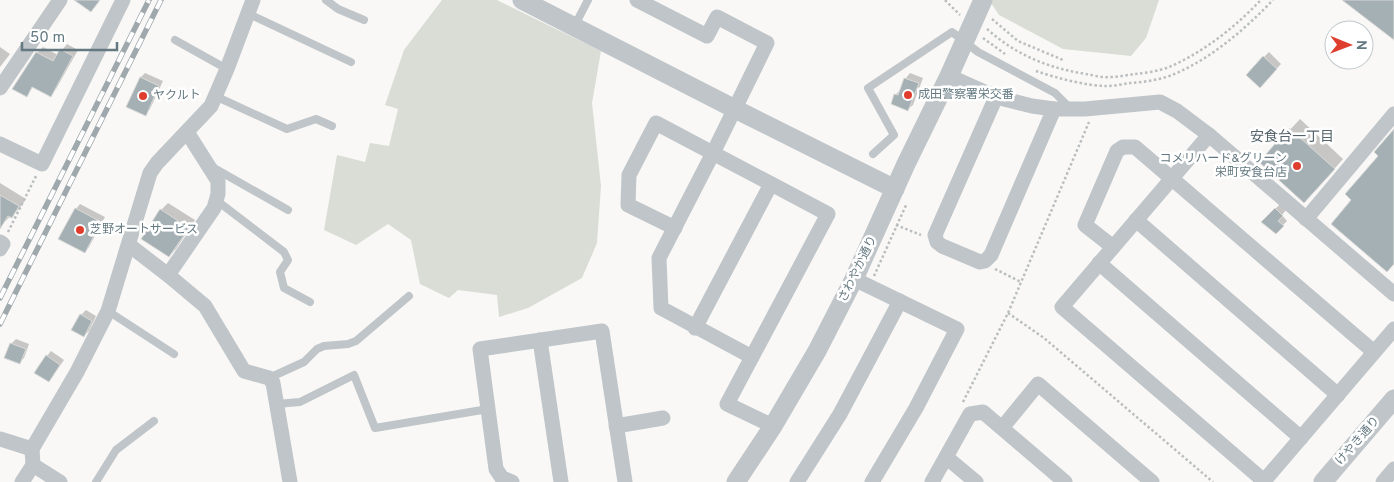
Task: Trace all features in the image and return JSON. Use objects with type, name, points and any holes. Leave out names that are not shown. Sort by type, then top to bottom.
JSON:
[{"type":"street","points":[[0,88],[60,0]]},
{"type":"street","points":[[0,144],[42,164],[123,0]]},
{"type":"street","points":[[522,0],[895,188]]},
{"type":"street","points":[[637,0],[707,36],[717,17],[767,43],[659,258],[661,308],[752,357]]},
{"type":"street","points":[[22,482],[34,465],[32,449],[77,372],[108,311],[150,173],[157,163],[211,106],[228,69],[251,7]]},
{"type":"street","name":"さわやか通り","points":[[736,482],[817,351],[854,279],[962,47],[986,8]]},
{"type":"street","points":[[949,76],[996,97],[1032,106],[1054,109],[1094,109],[1160,102],[1177,110],[1209,135],[1394,294]]},
{"type":"street","points":[[996,97],[935,235],[936,242],[942,246],[980,262],[985,261],[991,255],[1054,109]]},
{"type":"street","points":[[1306,218],[1394,114]]},
{"type":"street","points":[[674,228],[628,206],[628,175],[656,122],[828,214],[727,404],[772,426]]},
{"type":"street","points":[[168,275],[214,208],[216,200],[218,181],[187,132]]},
{"type":"street","points":[[1209,135],[1062,307],[1264,481],[1394,329]]},
{"type":"street","points":[[1113,247],[1085,225],[1117,151],[1123,148],[1135,147],[1374,352]]},
{"type":"street","points":[[695,328],[772,184]]},
{"type":"street","points":[[1136,220],[1338,395]]},
{"type":"street","points":[[129,245],[205,306],[244,371],[269,378],[273,383],[290,482]]},
{"type":"street","points":[[1099,263],[1301,438]]},
{"type":"street","points":[[854,279],[957,329],[916,408],[872,482]]},
{"type":"street","points":[[797,482],[840,414],[900,301]]},
{"type":"street","points":[[503,480],[496,469],[480,349],[602,331],[625,482]]},
{"type":"street","points":[[540,340],[561,482]]},
{"type":"street","points":[[1002,428],[1038,384],[1152,482]]},
{"type":"street","name":"けやき通り","points":[[1323,482],[1394,399]]},
{"type":"street","points":[[932,482],[970,414],[983,412],[1065,482]]},
{"type":"street","points":[[616,426],[664,418]]},
{"type":"street","points":[[0,440],[32,449]]},
{"type":"street","points":[[946,457],[976,482]]},
{"type":"street","points":[[34,465],[60,482]]},
{"type":"street","points":[[1383,482],[1394,469]]},
{"type":"lane","points":[[326,0],[364,20]]},
{"type":"lane","points":[[574,27],[588,0]]},
{"type":"lane","points":[[251,7],[351,62]]},
{"type":"lane","points":[[873,154],[894,135],[868,88],[952,32],[978,52],[1055,93],[1072,109]]},
{"type":"lane","points":[[174,40],[228,69]]},
{"type":"lane","points":[[215,96],[287,129],[316,119],[332,126]]},
{"type":"lane","points":[[210,166],[288,210]]},
{"type":"lane","points":[[216,200],[284,252],[288,260],[280,272],[284,288],[310,302]]},
{"type":"lane","points":[[269,378],[304,362],[317,349],[324,346],[348,344],[356,341],[409,296]]},
{"type":"lane","points":[[108,311],[174,354]]},
{"type":"lane","points":[[277,404],[300,402],[354,375],[375,428],[488,409]]},
{"type":"lane","points":[[96,482],[116,450],[154,421]]},
{"type":"path","points":[[945,0],[963,18]]},
{"type":"path","points":[[982,24],[1012,48],[1037,62],[1061,70],[1108,78],[1168,68],[1198,52],[1217,39],[1245,17],[1261,0]]},
{"type":"path","points":[[1034,70],[1059,78],[1107,86],[1145,82],[1170,76],[1203,59],[1222,46],[1251,23],[1273,0]]},
{"type":"path","points":[[986,8],[995,22],[1018,41],[1063,60]]},
{"type":"path","points":[[982,36],[1008,56]]},
{"type":"path","points":[[960,408],[1008,313],[1094,109]]},
{"type":"path","points":[[1,245],[42,164]]},
{"type":"path","points":[[882,219],[936,242]]},
{"type":"path","points":[[980,262],[1021,282]]},
{"type":"path","points":[[1008,313],[1044,338],[1213,482]]},
{"type":"shaded area","points":[[442,0],[497,0],[601,51],[592,103],[601,186],[597,243],[582,278],[528,308],[499,317],[497,295],[458,290],[449,298],[420,284],[411,240],[388,224],[356,245],[324,230],[337,155],[365,162],[370,143],[389,146],[398,109],[385,105],[404,50]]},
{"type":"shaded area","points":[[989,0],[1159,0],[1146,38],[1131,56],[1063,49],[999,15]]},
{"type":"building","points":[[74,0],[100,0],[91,12]]},
{"type":"building","points":[[1342,0],[1394,0],[1394,40],[1374,25],[1374,20],[1368,20]]},
{"type":"building","points":[[60,49],[73,56],[51,97],[32,87],[27,97],[12,89],[36,52],[53,61]]},
{"type":"building","points":[[1263,56],[1277,69],[1260,88],[1246,75]]},
{"type":"building","name":"ヤクルト","points":[[140,77],[159,86],[146,116],[126,107]]},
{"type":"building","points":[[904,78],[919,83],[908,111],[891,104],[894,94],[898,95]]},
{"type":"building","name":"コメリハード&グリーン 栄町安食台店","points":[[1289,128],[1335,169],[1304,203],[1259,162]]},
{"type":"building","points":[[1394,129],[1394,264],[1387,272],[1331,224],[1351,200],[1345,194],[1378,156],[1374,152]]},
{"type":"building","points":[[0,195],[19,206],[12,218],[8,216],[0,229]]},
{"type":"building","name":"芝野オートサービス","points":[[75,208],[101,222],[85,253],[58,239]]},
{"type":"building","points":[[1275,208],[1283,216],[1278,221],[1284,226],[1276,234],[1261,222]]},
{"type":"building","points":[[160,209],[189,228],[169,257],[141,239]]},
{"type":"building","points":[[80,314],[92,321],[84,337],[71,330]]},
{"type":"building","points":[[10,343],[26,349],[20,364],[4,358]]},
{"type":"building","points":[[46,355],[60,365],[49,382],[34,373]]},
{"type":"railway","points":[[0,298],[149,0]]},
{"type":"railway","points":[[0,324],[161,0]]},
{"type":"place","name":"成田警察署栄交番","points":[[908,95]]},
{"type":"place","name":"ヤクルト","points":[[143,96]]},
{"type":"place","name":"コメリハード&グリーン 栄町安食台店","points":[[1297,166]]},
{"type":"place","name":"芝野オートサービス","points":[[80,230]]},
{"type":"district","name":"安食台一丁目","points":[[1292,137]]}]
